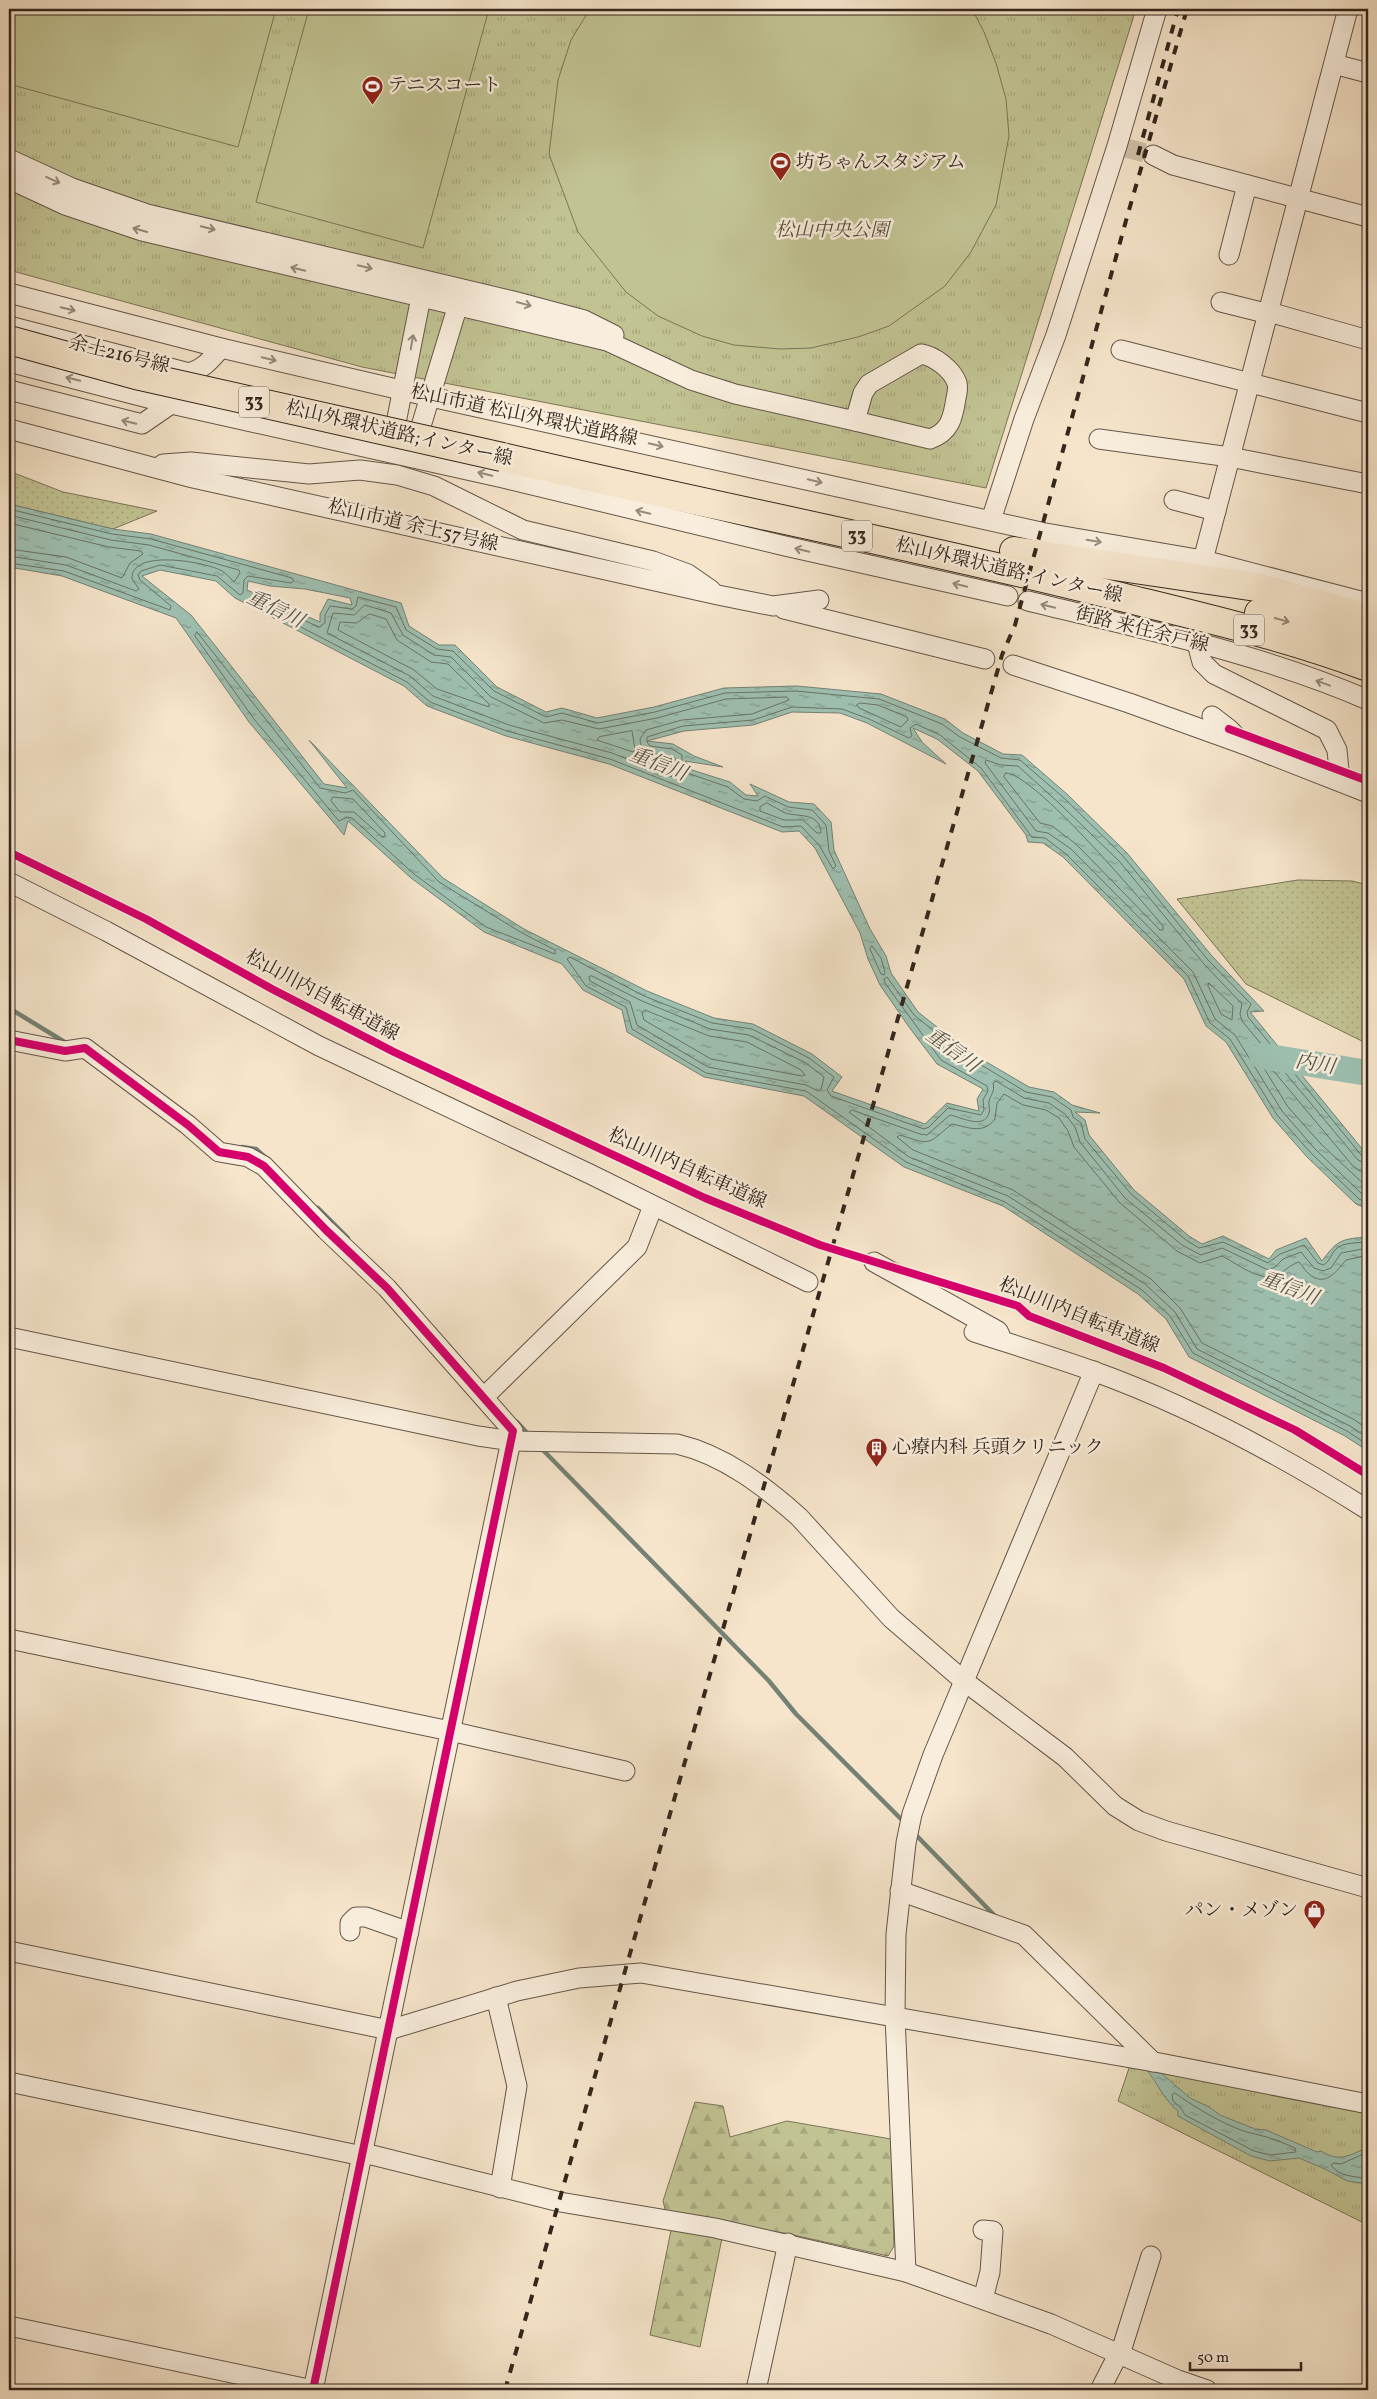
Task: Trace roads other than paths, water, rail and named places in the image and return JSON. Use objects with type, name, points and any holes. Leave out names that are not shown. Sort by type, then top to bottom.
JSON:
[{"type":"highway","name":"松山外環状道路;インター線","points":[[9,340],[136,375],[586,477],[998,567],[1127,598],[1235,626],[1342,657],[1368,667]]},
{"type":"highway","name":"松山外環状道路;インター線","points":[[586,477],[875,524],[1014,551],[1335,634],[1368,648]]},
{"type":"highway","points":[[1014,551],[1256,587],[1368,618]]},
{"type":"highway","points":[[1127,598],[1340,668],[1368,680]]},
{"type":"street","points":[[991,520],[1024,419],[1056,335],[1122,147],[1157,9]]},
{"type":"street","points":[[1348,9],[1204,560],[1368,603]]},
{"type":"street","points":[[1334,64],[1368,73]]},
{"type":"street","points":[[1153,155],[1173,165],[1368,217]]},
{"type":"street","points":[[9,159],[72,188],[147,214],[584,320],[633,346],[649,360]]},
{"type":"street","points":[[9,179],[65,205],[142,231],[606,341],[691,380],[735,394],[930,439],[939,436],[948,428],[953,416],[957,383],[952,374],[930,355],[921,354],[912,357],[869,384],[863,393],[855,421]]},
{"type":"street","points":[[1229,255],[1247,184]]},
{"type":"street","points":[[402,456],[391,441],[421,297],[430,289],[444,285]]},
{"type":"street","points":[[397,475],[402,456],[416,447],[458,305],[453,293],[444,285]]},
{"type":"street","name":"松山市道 松山外環状道路線","points":[[15,295],[222,348],[403,390],[1044,532],[1204,560]]},
{"type":"street","points":[[1221,302],[1368,340]]},
{"type":"street","name":"余土216号線","points":[[9,326],[189,373],[205,366],[222,348]]},
{"type":"street","points":[[1121,350],[1368,413]]},
{"type":"street","points":[[9,362],[171,404],[1008,596]]},
{"type":"street","points":[[9,390],[142,424],[150,421],[171,404]]},
{"type":"street","name":"松山市道 余土57号線","points":[[9,429],[193,478],[718,595],[773,606],[819,600]]},
{"type":"street","points":[[1099,439],[1230,457],[1368,484]]},
{"type":"street","points":[[147,465],[191,462],[309,474],[360,470],[397,475],[434,486],[523,530],[653,561],[679,570],[718,595]]},
{"type":"street","points":[[1174,500],[1216,511]]},
{"type":"street","name":"街路 来住余戸線","points":[[1028,600],[1197,643],[1282,668],[1368,700]]},
{"type":"street","points":[[773,606],[985,659]]},
{"type":"street","points":[[1197,643],[1202,662],[1214,674],[1327,730],[1337,750],[1339,770],[1336,780]]},
{"type":"street","points":[[1013,665],[1129,702],[1368,793]]},
{"type":"street","points":[[1212,716],[1242,744]]},
{"type":"street","points":[[9,882],[106,931],[319,1046],[808,1282]]},
{"type":"street","points":[[9,1040],[76,1050],[85,1048],[212,1146],[257,1160],[387,1288],[513,1431],[313,2390],[9,2326]]},
{"type":"street","points":[[484,1396],[637,1247],[653,1206]]},
{"type":"street","points":[[874,1262],[998,1330],[1004,1342]]},
{"type":"street","points":[[974,1332],[1094,1372],[1222,1427],[1302,1468],[1368,1510]]},
{"type":"street","points":[[9,1337],[512,1442],[677,1444],[710,1454],[748,1478],[789,1508],[891,1618],[964,1681],[1065,1757],[1114,1806],[1139,1821],[1166,1831],[1368,1888]]},
{"type":"street","points":[[906,2272],[895,2016],[896,1934],[900,1891],[912,1814],[933,1755],[1094,1372]]},
{"type":"street","points":[[9,1639],[450,1730],[626,1771]]},
{"type":"street","points":[[900,1891],[1024,1935],[1153,2062]]},
{"type":"street","points":[[350,1931],[350,1923],[356,1917],[366,1917],[409,1932]]},
{"type":"street","points":[[9,1951],[388,2030],[496,1997],[579,1978],[641,1972],[1153,2062],[1368,2104]]},
{"type":"street","points":[[496,1997],[517,2086],[500,2188]]},
{"type":"street","points":[[9,2082],[372,2155],[586,2208],[715,2228],[788,2243],[906,2272],[1051,2324],[1119,2355],[1207,2390]]},
{"type":"street","points":[[982,2299],[990,2272],[993,2231],[983,2230]]},
{"type":"street","points":[[756,2390],[788,2243]]},
{"type":"street","points":[[1100,2390],[1119,2355],[1150,2256]]},
{"type":"water","name":"重信川","points":[[9,504],[113,529],[151,534],[401,603],[409,626],[439,645],[455,645],[497,687],[546,712],[562,708],[597,718],[654,707],[724,688],[797,686],[881,694],[945,719],[963,733],[1003,754],[1022,755],[1068,795],[1127,853],[1212,956],[1264,1011],[1250,1012],[1368,1156],[1368,1209],[1356,1204],[1307,1157],[1273,1118],[1226,1042],[1206,1026],[1184,979],[1063,857],[1043,843],[1028,842],[1026,835],[978,771],[937,739],[913,728],[922,742],[946,764],[867,723],[840,713],[792,712],[753,725],[684,731],[647,741],[673,744],[694,756],[723,767],[685,761],[692,770],[730,782],[746,795],[758,796],[750,784],[789,802],[814,804],[831,822],[834,850],[870,929],[886,956],[891,973],[918,1012],[966,1050],[1029,1087],[1054,1092],[1072,1105],[1100,1113],[1075,1112],[1085,1120],[1089,1135],[1134,1190],[1189,1236],[1202,1244],[1223,1236],[1269,1259],[1276,1250],[1306,1238],[1322,1261],[1337,1244],[1352,1238],[1368,1237],[1368,1451],[1345,1436],[1189,1357],[1166,1319],[1138,1294],[1003,1206],[904,1167],[804,1096],[704,1077],[627,1032],[622,1010],[583,990],[562,964],[484,932],[411,878],[348,821],[344,835],[249,722],[176,618],[62,576],[9,567]],"holes":[[[160,570],[216,581],[235,598],[404,686],[427,706],[506,736],[609,764],[782,832],[799,831],[815,848],[860,933],[868,959],[880,985],[909,1027],[937,1064],[983,1089],[977,1099],[979,1111],[947,1103],[925,1124],[832,1091],[842,1077],[812,1054],[753,1024],[714,1018],[647,991],[524,929],[443,878],[309,740],[347,788],[324,784],[191,615],[142,576]],[[248,581],[350,598],[352,605],[328,599],[320,614],[320,622],[247,590]]]},
{"type":"water","points":[[1147,2070],[1161,2073],[1190,2098],[1209,2107],[1220,2115],[1255,2129],[1266,2130],[1317,2152],[1321,2151],[1327,2155],[1339,2157],[1350,2155],[1368,2147],[1368,2184],[1347,2181],[1299,2158],[1270,2161],[1251,2156],[1178,2116],[1178,2111],[1165,2097]]},
{"type":"waterway","points":[[9,1008],[68,1044]]},
{"type":"waterway","name":"内川","points":[[1262,1056],[1368,1073]]},
{"type":"waterway","points":[[242,1147],[256,1149],[266,1158]]},
{"type":"waterway","points":[[318,1208],[348,1238]]},
{"type":"waterway","points":[[517,1422],[529,1435]]},
{"type":"waterway","points":[[541,1448],[769,1681],[796,1714],[902,1820]]},
{"type":"waterway","points":[[915,1834],[998,1919]]},
{"type":"tunnel","points":[[1126,148],[1153,155]]},
{"type":"railway","points":[[1138,155],[1178,9]]},
{"type":"railway","points":[[505,2390],[1002,655],[1015,625],[1127,217],[1187,9]]},
{"type":"place","name":"テニスコート","points":[[372,105]]},
{"type":"place","name":"坊ちゃんスタジアム","points":[[780,182]]},
{"type":"place","name":"心療内科 兵頭クリニック","points":[[876,1467]]},
{"type":"place","name":"パン・メゾン","points":[[1314,1930]]},
{"type":"park label","name":"松山中央公園","points":[[832,231]]}]
